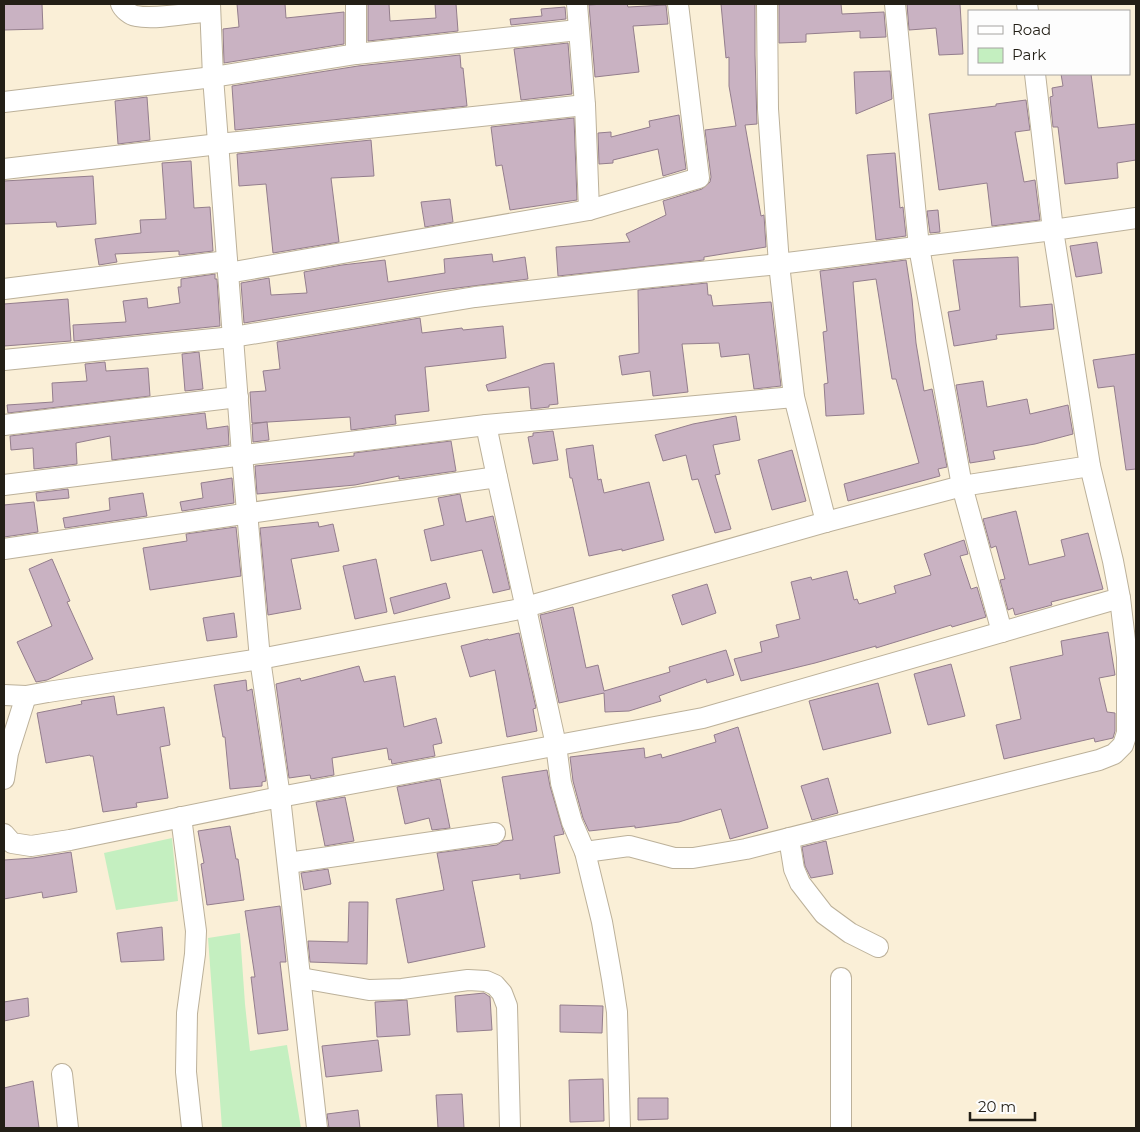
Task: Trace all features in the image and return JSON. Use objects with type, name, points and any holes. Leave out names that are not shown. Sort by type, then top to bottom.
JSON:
[{"type":"street","points":[[122,4],[134,16],[152,17],[210,8],[213,77],[242,455],[260,659],[280,797],[317,1128]]},
{"type":"street","points":[[356,4],[356,54]]},
{"type":"street","points":[[577,4],[585,105],[589,210]]},
{"type":"street","points":[[4,289],[228,267],[589,210],[699,178],[678,4]]},
{"type":"street","points":[[767,4],[768,109],[779,264],[794,397],[826,522]]},
{"type":"street","points":[[895,4],[919,247],[962,486],[1002,632]]},
{"type":"street","points":[[4,102],[213,77],[356,54],[578,30]]},
{"type":"street","points":[[586,852],[629,846],[674,858],[693,858],[746,849],[1098,760],[1114,754],[1123,745],[1127,733],[1127,657],[1120,598],[1090,466],[1053,230],[1035,75]]},
{"type":"street","points":[[4,170],[219,144],[585,105]]},
{"type":"street","points":[[4,360],[233,337],[475,297],[779,264],[1136,218]]},
{"type":"street","points":[[4,425],[238,397]]},
{"type":"street","points":[[4,485],[486,425],[794,397]]},
{"type":"street","points":[[486,425],[556,745],[561,783],[572,822],[586,852],[602,922],[617,1012],[620,1128]]},
{"type":"street","points":[[4,695],[26,696],[260,659],[515,610],[826,522],[962,486],[1090,466]]},
{"type":"street","points":[[4,549],[497,477]]},
{"type":"street","points":[[4,834],[12,843],[31,846],[70,840],[280,797],[704,718],[1120,598]]},
{"type":"street","points":[[4,779],[8,753],[26,696]]},
{"type":"street","points":[[181,817],[196,931],[187,1023],[186,1072],[192,1128]]},
{"type":"street","points":[[288,863],[495,833]]},
{"type":"street","points":[[789,838],[794,869],[800,882],[824,914],[850,933],[878,947]]},
{"type":"street","points":[[301,978],[369,990],[402,989],[468,980],[486,981],[495,985],[502,993],[507,1006],[510,1128]]},
{"type":"street","points":[[841,978],[841,1128]]},
{"type":"street","points":[[62,1074],[68,1128]]},
{"type":"green space","points":[[172,838],[178,901],[116,910],[104,853]]},
{"type":"green space","points":[[240,933],[250,1051],[287,1045],[301,1128],[222,1128],[208,938]]},
{"type":"building","points":[[4,4],[42,4],[43,29],[4,30]]},
{"type":"building","points":[[237,4],[285,4],[286,18],[344,12],[344,44],[224,63],[223,29],[239,27]]},
{"type":"building","points":[[368,4],[389,4],[390,21],[436,18],[435,4],[456,4],[458,31],[368,41]]},
{"type":"building","points":[[627,4],[628,7],[666,5],[668,24],[633,26],[639,72],[595,77],[589,5]]},
{"type":"building","points":[[721,4],[755,4],[757,124],[745,125],[761,216],[764,215],[766,247],[704,257],[704,260],[558,276],[556,247],[630,242],[626,234],[666,215],[663,201],[702,189],[710,182],[705,130],[736,126],[729,86],[729,57],[726,58]]},
{"type":"building","points":[[779,4],[841,4],[842,14],[884,12],[886,37],[860,38],[860,31],[806,34],[806,42],[779,43]]},
{"type":"building","points":[[907,4],[960,4],[963,54],[939,55],[936,28],[909,30]]},
{"type":"building","points":[[565,7],[566,19],[511,25],[510,19],[542,16],[541,9]]},
{"type":"building","points":[[568,43],[572,94],[521,100],[514,49]]},
{"type":"building","points":[[460,55],[467,106],[235,130],[232,86],[358,66]]},
{"type":"building","points":[[890,71],[892,99],[856,114],[854,72]]},
{"type":"building","points":[[1061,75],[1091,75],[1098,128],[1136,124],[1136,160],[1117,163],[1118,178],[1065,184],[1058,127],[1053,127],[1050,97],[1053,96],[1052,88],[1063,86]]},
{"type":"building","points":[[147,97],[150,140],[118,144],[115,101]]},
{"type":"building","points":[[1026,100],[1030,130],[1015,132],[1024,182],[1035,180],[1040,220],[992,226],[987,183],[939,190],[929,114],[996,106],[996,104]]},
{"type":"building","points":[[679,115],[686,169],[663,176],[658,149],[613,160],[613,163],[599,164],[598,133],[611,132],[611,137],[650,127],[649,121]]},
{"type":"building","points":[[574,118],[577,200],[510,210],[502,165],[496,166],[491,127]]},
{"type":"building","points":[[371,140],[374,176],[331,178],[339,242],[273,253],[266,184],[239,186],[237,154]]},
{"type":"building","points":[[895,153],[900,208],[903,207],[906,236],[876,240],[867,155]]},
{"type":"building","points":[[191,161],[194,208],[210,207],[213,251],[179,255],[179,251],[115,254],[117,262],[99,265],[95,239],[141,233],[140,220],[166,219],[162,163]]},
{"type":"building","points":[[93,176],[96,224],[57,227],[56,222],[4,224],[4,181]]},
{"type":"building","points":[[450,199],[453,222],[425,227],[421,202]]},
{"type":"building","points":[[938,210],[940,232],[930,233],[927,211]]},
{"type":"building","points":[[1097,242],[1102,273],[1076,277],[1070,246]]},
{"type":"building","points":[[492,254],[493,262],[525,257],[528,279],[441,290],[244,323],[241,283],[269,278],[271,295],[307,293],[304,272],[385,260],[388,282],[445,273],[444,259]]},
{"type":"building","points":[[1018,257],[1020,307],[1052,304],[1054,329],[996,335],[997,339],[954,346],[948,312],[960,310],[953,260]]},
{"type":"building","points":[[906,260],[924,391],[932,389],[947,467],[938,469],[940,476],[848,501],[844,484],[919,463],[896,379],[892,379],[876,279],[853,282],[864,414],[826,416],[824,384],[828,383],[823,332],[827,331],[820,271]]},
{"type":"building","points":[[215,274],[215,279],[217,279],[220,326],[74,341],[73,325],[126,322],[123,301],[147,298],[148,308],[180,303],[178,287],[181,287],[181,279]]},
{"type":"building","points":[[707,283],[708,295],[711,295],[713,306],[771,302],[781,386],[754,389],[749,354],[721,357],[719,343],[682,344],[688,392],[653,396],[650,371],[622,375],[619,356],[639,353],[638,290]]},
{"type":"building","points":[[68,299],[71,341],[4,346],[4,304]]},
{"type":"building","points":[[420,318],[422,333],[462,328],[463,330],[503,326],[506,358],[425,367],[429,411],[395,415],[396,424],[351,430],[350,417],[252,423],[250,392],[266,391],[263,371],[280,369],[277,342]]},
{"type":"building","points":[[199,352],[203,389],[185,391],[182,354]]},
{"type":"building","points":[[1136,354],[1136,469],[1126,470],[1114,386],[1098,388],[1093,360]]},
{"type":"building","points":[[105,362],[106,371],[148,368],[150,396],[8,413],[7,405],[53,402],[52,383],[87,381],[85,364]]},
{"type":"building","points":[[554,363],[558,404],[531,409],[529,387],[488,391],[486,385],[544,364]]},
{"type":"building","points":[[983,381],[987,407],[1027,399],[1030,414],[1068,405],[1073,434],[1035,444],[993,451],[995,459],[970,463],[956,385]]},
{"type":"building","points":[[205,413],[207,429],[228,426],[229,445],[112,460],[110,436],[76,443],[77,464],[34,469],[33,448],[11,450],[10,436]]},
{"type":"building","points":[[736,416],[740,440],[713,445],[720,474],[715,475],[731,529],[715,533],[698,479],[692,480],[686,455],[663,461],[655,435],[693,424]]},
{"type":"building","points":[[267,422],[269,440],[253,442],[252,424]]},
{"type":"building","points":[[553,431],[558,460],[533,464],[528,437],[533,436],[533,433]]},
{"type":"building","points":[[451,441],[456,471],[399,479],[399,476],[355,485],[257,494],[255,466],[354,456],[354,453]]},
{"type":"building","points":[[593,445],[598,480],[601,479],[604,493],[649,482],[664,540],[622,551],[622,549],[589,556],[572,478],[570,478],[566,449]]},
{"type":"building","points":[[792,450],[806,501],[772,510],[758,460]]},
{"type":"building","points":[[232,478],[234,503],[182,511],[180,502],[203,498],[201,483]]},
{"type":"building","points":[[68,489],[69,498],[37,501],[36,493]]},
{"type":"building","points":[[143,493],[147,516],[65,528],[63,518],[110,510],[109,498]]},
{"type":"building","points":[[460,494],[466,522],[493,516],[510,589],[493,593],[482,550],[431,561],[424,530],[444,525],[438,498]]},
{"type":"building","points":[[34,502],[38,532],[4,537],[4,505]]},
{"type":"building","points":[[1016,511],[1029,565],[1065,556],[1061,540],[1088,533],[1103,589],[1051,602],[1052,605],[1015,615],[1013,608],[1008,610],[1000,580],[1005,579],[996,546],[991,548],[983,519]]},
{"type":"building","points":[[318,522],[319,527],[333,524],[339,551],[291,559],[301,609],[268,615],[260,528]]},
{"type":"building","points":[[236,527],[241,576],[150,590],[143,548],[187,541],[186,534]]},
{"type":"building","points":[[964,540],[968,554],[960,556],[971,589],[977,587],[986,617],[952,627],[951,625],[876,648],[876,646],[741,681],[734,659],[762,652],[760,642],[779,637],[776,625],[800,619],[791,582],[811,577],[812,580],[847,571],[854,600],[857,599],[859,604],[896,593],[894,586],[931,575],[924,554]]},
{"type":"building","points":[[52,559],[70,601],[67,602],[93,659],[47,680],[36,682],[17,642],[52,626],[29,569]]},
{"type":"building","points":[[376,559],[387,612],[355,619],[343,566]]},
{"type":"building","points":[[446,583],[450,598],[394,614],[390,598]]},
{"type":"building","points":[[707,584],[716,613],[682,625],[672,595]]},
{"type":"building","points":[[573,607],[586,668],[598,665],[604,691],[670,672],[669,667],[726,650],[734,675],[707,683],[706,679],[659,696],[661,701],[629,711],[605,712],[604,693],[559,703],[540,615]]},
{"type":"building","points":[[234,613],[237,637],[207,641],[203,618]]},
{"type":"building","points":[[1108,632],[1115,675],[1099,678],[1107,712],[1115,713],[1113,738],[1095,742],[1094,738],[1004,759],[996,725],[1021,719],[1010,667],[1063,655],[1061,641]]},
{"type":"building","points":[[519,633],[536,708],[533,709],[537,731],[507,737],[495,670],[470,677],[461,646]]},
{"type":"building","points":[[951,664],[965,716],[928,725],[914,674]]},
{"type":"building","points":[[359,666],[364,682],[395,676],[404,727],[436,718],[442,743],[433,745],[435,756],[392,764],[391,759],[389,760],[387,748],[332,758],[334,775],[311,779],[310,775],[289,778],[276,684],[300,678],[301,681]]},
{"type":"building","points":[[246,680],[247,691],[252,689],[266,781],[262,782],[262,786],[230,789],[225,737],[223,737],[214,685]]},
{"type":"building","points":[[878,683],[891,733],[823,750],[809,701]]},
{"type":"building","points":[[114,696],[117,715],[164,707],[170,745],[160,747],[168,798],[136,803],[137,807],[103,812],[93,756],[46,763],[37,713],[82,704],[81,701]]},
{"type":"building","points":[[738,727],[768,828],[730,839],[721,809],[679,822],[635,828],[635,826],[589,831],[583,818],[573,781],[570,757],[644,748],[645,758],[661,754],[662,758],[716,742],[714,735]]},
{"type":"building","points":[[547,770],[564,834],[554,836],[560,873],[520,879],[520,874],[472,881],[485,947],[408,963],[396,899],[444,890],[437,853],[497,845],[503,841],[513,840],[502,777]]},
{"type":"building","points":[[828,778],[838,813],[812,820],[801,786]]},
{"type":"building","points":[[440,779],[450,828],[432,830],[429,818],[405,824],[397,787]]},
{"type":"building","points":[[345,797],[354,841],[325,846],[316,802]]},
{"type":"building","points":[[230,826],[236,859],[238,859],[244,900],[207,905],[201,864],[204,863],[198,831]]},
{"type":"building","points":[[826,841],[833,874],[811,878],[805,866],[802,847]]},
{"type":"building","points":[[71,852],[77,892],[43,898],[42,892],[4,899],[4,860]]},
{"type":"building","points":[[328,869],[331,884],[304,890],[301,873]]},
{"type":"building","points":[[349,902],[368,902],[367,964],[310,962],[308,941],[348,942]]},
{"type":"building","points":[[280,906],[286,962],[280,962],[288,1030],[258,1034],[251,977],[255,977],[245,911]]},
{"type":"building","points":[[162,927],[164,960],[121,962],[117,933]]},
{"type":"building","points":[[484,993],[490,997],[492,1030],[457,1032],[455,996]]},
{"type":"building","points":[[28,998],[29,1016],[4,1021],[4,1002]]},
{"type":"building","points":[[407,1000],[410,1035],[377,1037],[375,1002]]},
{"type":"building","points":[[560,1005],[603,1006],[602,1033],[560,1032]]},
{"type":"building","points":[[378,1040],[382,1071],[326,1077],[322,1046]]},
{"type":"building","points":[[603,1079],[604,1121],[570,1122],[569,1080]]},
{"type":"building","points":[[33,1081],[39,1128],[4,1128],[4,1088]]},
{"type":"building","points":[[462,1094],[464,1128],[438,1128],[436,1095]]},
{"type":"building","points":[[638,1098],[668,1098],[668,1119],[638,1120]]},
{"type":"building","points":[[358,1110],[360,1128],[329,1128],[327,1114]]}]
